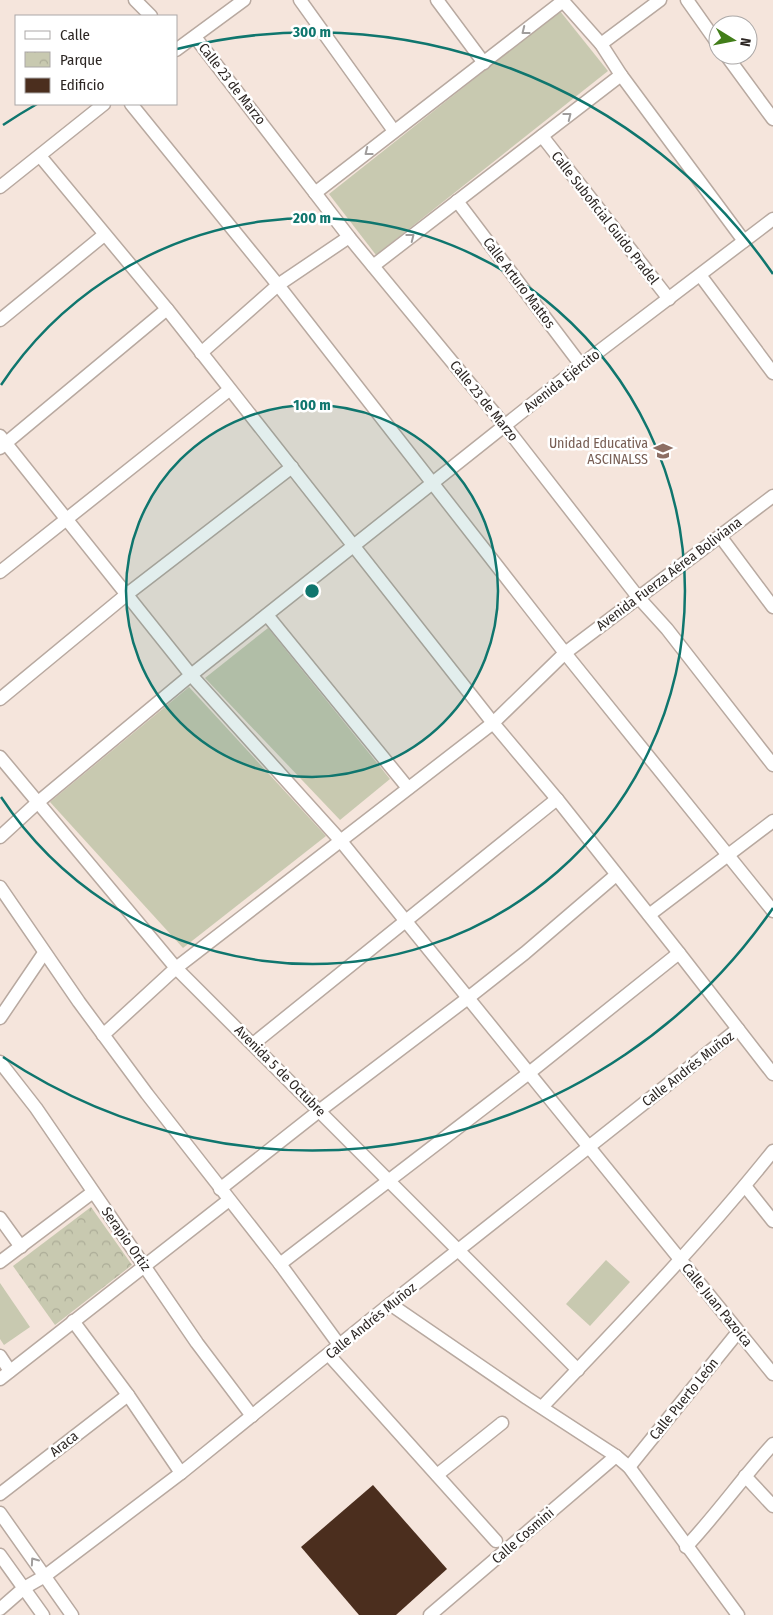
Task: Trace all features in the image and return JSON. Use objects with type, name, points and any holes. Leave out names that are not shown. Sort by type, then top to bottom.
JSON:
[{"type":"street","points":[[135,0],[150,15]]},
{"type":"street","points":[[178,46],[195,37],[244,0]]},
{"type":"street","points":[[300,0],[394,131]]},
{"type":"street","points":[[437,0],[484,63]]},
{"type":"street","points":[[601,44],[660,0]]},
{"type":"street","points":[[687,0],[708,30]]},
{"type":"street","points":[[315,192],[563,1],[601,44],[621,75],[744,241]]},
{"type":"street","name":"Calle 23 de Marzo","points":[[195,37],[349,237],[505,426],[638,598],[667,629],[768,749],[773,765]]},
{"type":"street","points":[[733,65],[773,119]]},
{"type":"street","points":[[373,266],[621,75]]},
{"type":"street","points":[[2,182],[40,156],[103,105]]},
{"type":"street","points":[[132,105],[278,285],[565,653],[773,910]]},
{"type":"street","name":"Calle Suboficial Guido Pradel","points":[[542,136],[669,299]]},
{"type":"street","points":[[40,156],[167,309],[493,723],[557,799],[773,1074]]},
{"type":"street","name":"Calle Arturo Mattos","points":[[458,201],[581,365]]},
{"type":"street","name":"Avenida Ejército","points":[[0,837],[36,803],[190,676],[581,365],[773,220]]},
{"type":"street","points":[[0,320],[104,235]]},
{"type":"street","points":[[201,353],[278,285],[349,237]]},
{"type":"street","points":[[700,275],[773,373]]},
{"type":"street","points":[[2,442],[167,309]]},
{"type":"street","points":[[0,572],[230,390]]},
{"type":"street","name":"Calle Juan Pazoica","points":[[2,442],[66,519],[190,676],[340,840],[773,1374]]},
{"type":"street","points":[[0,699],[126,595],[292,467]]},
{"type":"street","name":"Avenida Fuerza Aérea Boliviana","points":[[103,1036],[176,968],[493,723],[565,653],[773,496]]},
{"type":"street","points":[[720,536],[773,607]]},
{"type":"street","points":[[267,615],[408,788]]},
{"type":"street","name":"Avenida 5 de Octubre","points":[[0,757],[36,803],[75,846],[176,968],[578,1370]]},
{"type":"street","points":[[253,1044],[557,799]]},
{"type":"street","points":[[648,915],[773,821]]},
{"type":"street","points":[[220,1189],[525,953],[616,875]]},
{"type":"street","points":[[0,887],[103,1036],[280,1264],[340,1346]]},
{"type":"street","points":[[0,1018],[44,952]]},
{"type":"street","points":[[280,1264],[529,1073],[679,953]]},
{"type":"street","name":"Calle Andrés Muñoz","points":[[0,1609],[24,1588],[45,1576],[181,1474],[330,1355],[390,1304],[738,1029]]},
{"type":"street","name":"Serapio Ortiz","points":[[0,1062],[36,1108],[197,1343],[252,1416]]},
{"type":"street","points":[[542,1408],[680,1260],[773,1151]]},
{"type":"street","points":[[745,1186],[773,1221]]},
{"type":"street","points":[[0,1262],[94,1192]]},
{"type":"street","points":[[0,1379],[229,1200]]},
{"type":"street","points":[[0,1218],[20,1246]]},
{"type":"street","points":[[390,1304],[616,1456],[629,1467],[646,1488],[686,1547],[738,1615]]},
{"type":"street","points":[[73,1321],[128,1395],[181,1474]]},
{"type":"street","name":"Calle Puerto León","points":[[629,1467],[738,1332]]},
{"type":"street","points":[[330,1355],[496,1541]]},
{"type":"street","points":[[0,1356],[10,1371]]},
{"type":"street","name":"Araca","points":[[0,1494],[128,1395]]},
{"type":"street","points":[[438,1475],[502,1423]]},
{"type":"street","points":[[686,1547],[712,1519],[745,1476],[773,1444]]},
{"type":"street","name":"Calle Cosmini","points":[[430,1615],[616,1456]]},
{"type":"street","points":[[745,1476],[773,1506]]},
{"type":"street","points":[[0,1513],[72,1615]]},
{"type":"street","points":[[0,1555],[43,1615]]},
{"type":"green space","points":[[560,11],[608,71],[376,255],[329,194]]},
{"type":"green space","points":[[268,628],[390,779],[340,820],[205,678]]},
{"type":"green space","points":[[189,687],[326,836],[183,948],[50,802]]},
{"type":"green space","points":[[91,1207],[132,1265],[55,1325],[13,1266]]},
{"type":"green space","points":[[606,1260],[630,1282],[590,1326],[566,1304]]},
{"type":"green space","points":[[0,1283],[30,1327],[4,1345],[0,1339]]},
{"type":"building","points":[[373,1485],[447,1569],[396,1615],[359,1615],[301,1547]]},
{"type":"place","name":"Unidad Educativa ASCINALSS","points":[[663,451]]}]
